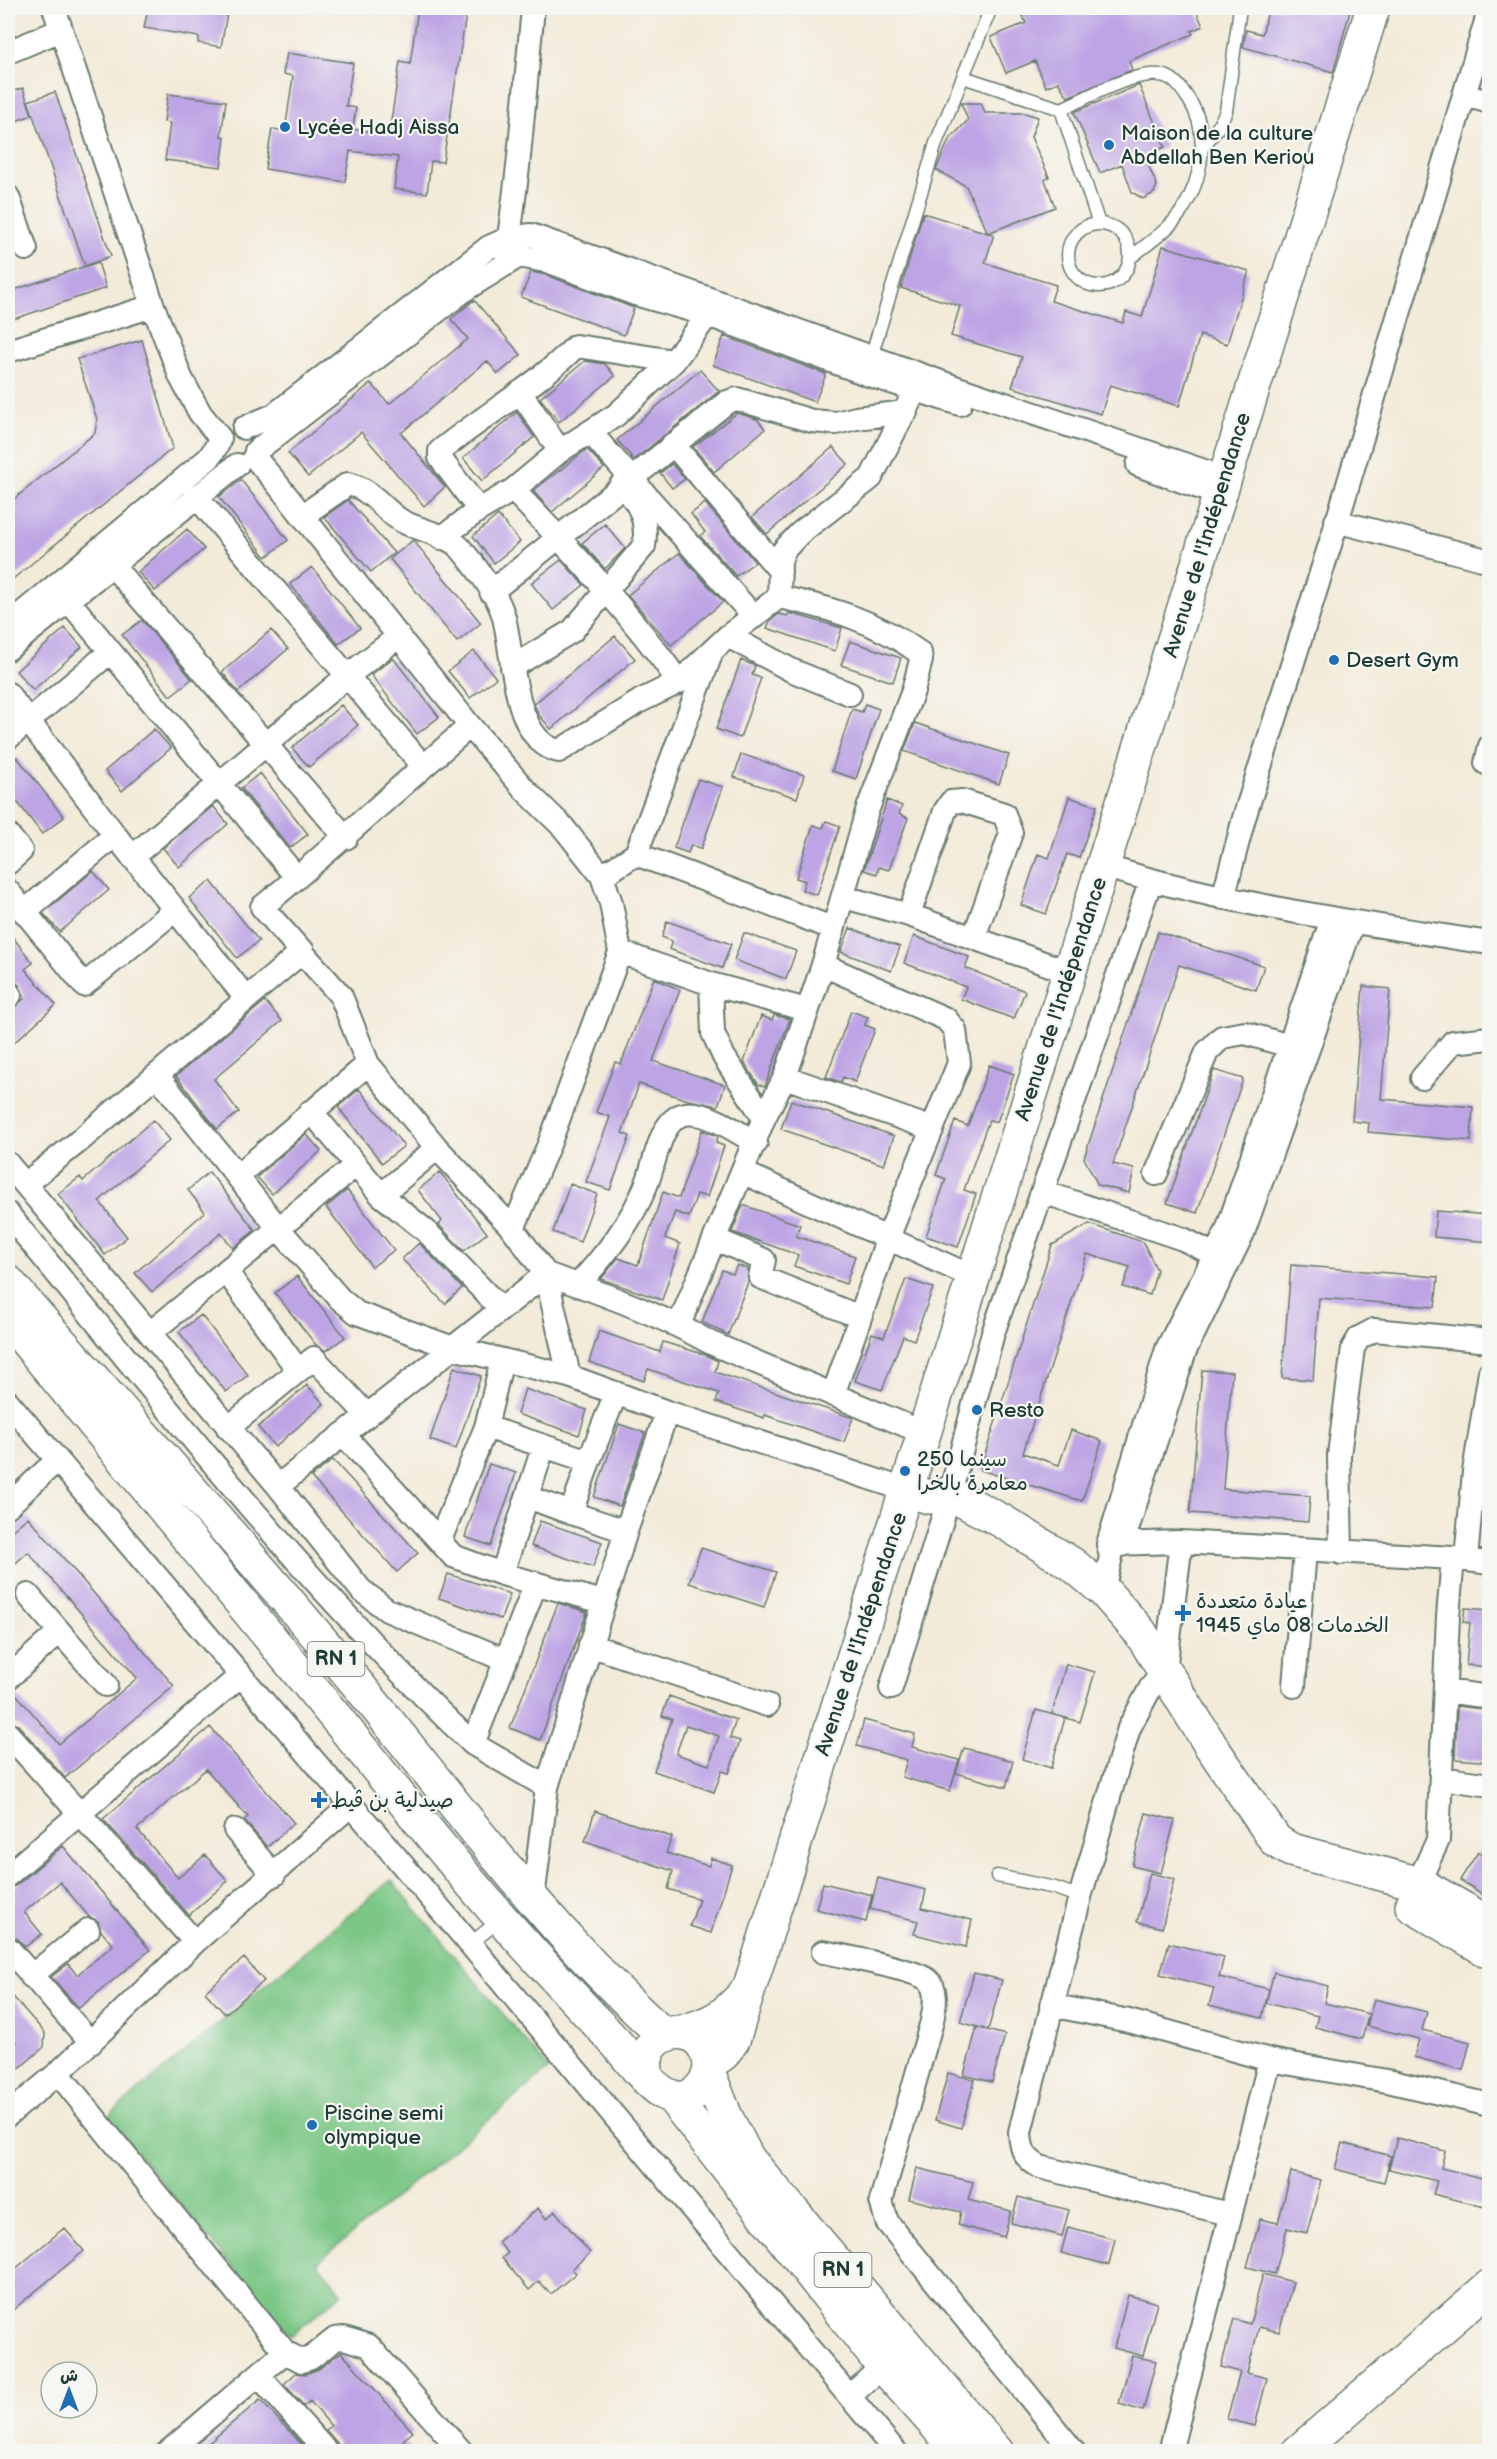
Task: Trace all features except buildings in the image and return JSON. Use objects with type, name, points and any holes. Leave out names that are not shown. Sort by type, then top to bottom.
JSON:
[{"type":"main road","name":"Avenue de l'Indépendance","points":[[709,2069],[734,2040],[748,1990],[932,1499],[924,1433],[1373,8]]},
{"type":"main road","name":"RN 1","points":[[8,1282],[352,1677],[533,1899],[628,2003],[673,2034]]},
{"type":"main road","name":"RN 1","points":[[8,1319],[501,1918],[660,2088],[883,2366],[960,2451]]},
{"type":"main road","points":[[932,1499],[1002,1521],[1063,1569],[1103,1590],[1140,1632],[1158,1679]]},
{"type":"main road","points":[[1063,1569],[1099,1616],[1158,1679],[1211,1746],[1276,1841],[1292,1850],[1490,1924]]},
{"type":"main road","points":[[1414,1894],[1490,1952]]},
{"type":"main road","points":[[673,2034],[696,2038],[706,2049],[709,2069],[698,2090],[690,2095],[660,2088],[645,2057],[652,2044],[673,2034],[709,2024],[726,2014],[748,1990]]},
{"type":"main road","name":"RN 1","points":[[709,2069],[726,2117],[748,2159],[998,2451]]},
{"type":"main road","points":[[1298,2451],[1490,2286]]},
{"type":"street","points":[[54,8],[153,306],[189,397],[219,441],[225,461],[249,458]]},
{"type":"street","points":[[497,268],[509,238],[533,8]]},
{"type":"street","points":[[1223,898],[1244,818],[1490,8]]},
{"type":"street","points":[[8,52],[61,30]]},
{"type":"street","points":[[1464,95],[1490,102]]},
{"type":"street","points":[[8,196],[26,249]]},
{"type":"street","points":[[8,625],[201,465],[227,430],[244,428],[274,415],[484,251],[509,238],[531,235],[1106,439],[1222,486]]},
{"type":"street","points":[[8,649],[196,496],[249,458],[466,289],[519,256],[550,262],[635,294],[708,315],[915,391],[1222,486]]},
{"type":"street","points":[[8,351],[153,306]]},
{"type":"street","points":[[441,538],[479,510],[513,490],[560,451],[591,433],[624,408],[674,361],[708,315]]},
{"type":"street","points":[[479,510],[441,458],[440,451],[477,420],[520,392],[576,346],[674,361]]},
{"type":"street","points":[[302,516],[348,484],[357,486],[371,495],[399,519],[459,546],[503,612],[518,698],[533,731],[545,746],[559,751],[640,701],[679,682],[720,644],[779,597],[780,561],[784,550],[800,533],[871,478],[915,391]]},
{"type":"street","points":[[520,392],[560,451]]},
{"type":"street","points":[[491,592],[727,402],[737,399],[812,421],[836,423],[856,418],[906,412]]},
{"type":"street","points":[[244,428],[256,440],[249,458]]},
{"type":"street","points":[[512,667],[572,631],[644,546],[647,530],[634,497],[591,433]]},
{"type":"street","points":[[673,444],[780,571]]},
{"type":"street","points":[[249,458],[302,516],[470,726],[526,791],[563,826],[602,876],[614,917],[620,952],[550,1142],[513,1229]]},
{"type":"street","points":[[626,482],[754,617]]},
{"type":"street","points":[[513,490],[650,642],[679,682]]},
{"type":"street","points":[[196,496],[423,766]]},
{"type":"street","points":[[1336,521],[1490,561]]},
{"type":"street","points":[[112,565],[346,838]]},
{"type":"street","points":[[679,1325],[744,1173],[764,1118],[785,1077],[844,897],[867,811],[913,691],[921,660],[920,653],[904,641],[835,609],[779,597]]},
{"type":"street","points":[[68,600],[222,783],[297,878]]},
{"type":"street","points":[[132,857],[346,677],[399,636]]},
{"type":"street","points":[[720,644],[850,694]]},
{"type":"street","points":[[602,876],[636,854],[720,644]]},
{"type":"street","points":[[8,738],[110,652]]},
{"type":"street","points":[[8,694],[132,857],[246,998]]},
{"type":"street","points":[[470,726],[362,820],[346,838],[262,907],[341,996],[368,1064],[437,1148],[513,1229],[546,1274],[569,1376]]},
{"type":"street","points":[[909,915],[945,811],[951,802],[962,801],[1004,814],[1010,823],[1011,833],[974,937]]},
{"type":"street","points":[[8,835],[21,851],[8,863]]},
{"type":"street","points":[[24,912],[115,835]]},
{"type":"street","points":[[636,854],[832,928]]},
{"type":"street","points":[[1103,866],[1223,898],[1490,943]]},
{"type":"street","points":[[891,1688],[932,1499],[1043,1192],[1151,880]]},
{"type":"street","points":[[8,891],[84,985],[175,910]]},
{"type":"street","points":[[844,897],[909,915],[1069,972]]},
{"type":"street","points":[[1103,1590],[1167,1349],[1215,1255],[1238,1200],[1289,1046],[1343,920]]},
{"type":"street","points":[[1114,1548],[1181,1360],[1195,1327],[1243,1233],[1343,920]]},
{"type":"street","points":[[25,1184],[303,951]]},
{"type":"street","points":[[620,952],[711,984],[807,1010]]},
{"type":"street","points":[[823,965],[946,1019],[955,1030],[959,1063],[930,1128],[887,1240],[834,1395]]},
{"type":"street","points":[[711,984],[713,1033],[724,1057],[764,1118]]},
{"type":"street","points":[[1156,1174],[1207,1052],[1222,1037],[1245,1033],[1289,1046]]},
{"type":"street","points":[[1422,1078],[1453,1042],[1490,1038]]},
{"type":"street","points":[[237,1176],[368,1064]]},
{"type":"street","points":[[157,1075],[279,1229],[340,1299],[357,1313],[453,1348],[569,1376],[667,1412],[932,1499]]},
{"type":"street","points":[[785,1077],[930,1128]]},
{"type":"street","points":[[311,1111],[381,1195],[426,1231],[500,1308]]},
{"type":"street","points":[[578,1285],[600,1260],[630,1218],[647,1184],[665,1132],[674,1119],[686,1113],[715,1120],[756,1143]]},
{"type":"street","points":[[381,1195],[437,1148]]},
{"type":"street","points":[[8,1164],[278,1486],[361,1590],[387,1610],[505,1660]]},
{"type":"street","points":[[150,1333],[356,1165]]},
{"type":"street","points":[[744,1173],[887,1240],[973,1277]]},
{"type":"street","points":[[1043,1192],[1183,1239],[1215,1255]]},
{"type":"street","points":[[8,1214],[260,1521],[412,1686],[473,1744],[547,1787]]},
{"type":"street","points":[[715,1239],[764,1260],[760,1277],[860,1317]]},
{"type":"street","points":[[226,1271],[298,1370]]},
{"type":"street","points":[[546,1274],[679,1325],[711,1344],[924,1433]]},
{"type":"street","points":[[278,1486],[366,1414],[453,1348],[500,1308],[546,1274]]},
{"type":"street","points":[[1341,1553],[1339,1455],[1353,1348],[1359,1338],[1374,1330],[1490,1341]]},
{"type":"street","points":[[228,1428],[314,1358],[366,1414]]},
{"type":"street","points":[[440,1540],[486,1426],[502,1360]]},
{"type":"street","points":[[1414,1894],[1437,1840],[1445,1691],[1460,1559],[1490,1372]]},
{"type":"street","points":[[571,1513],[616,1393]]},
{"type":"street","points":[[8,1402],[56,1462],[470,1944],[896,2451]]},
{"type":"street","points":[[533,1899],[547,1787],[603,1602],[667,1412]]},
{"type":"street","points":[[486,1426],[543,1448],[589,1461]]},
{"type":"street","points":[[343,1434],[453,1556],[502,1574],[603,1602]]},
{"type":"street","points":[[502,1574],[543,1448]]},
{"type":"street","points":[[8,1506],[56,1462]]},
{"type":"street","points":[[528,1497],[626,1531]]},
{"type":"street","points":[[1114,1548],[1181,1542],[1460,1559],[1490,1563]]},
{"type":"street","points":[[1181,1542],[1158,1679],[1129,1728],[1051,2005],[1020,2132],[1020,2147],[1026,2159],[1040,2167],[1229,2214]]},
{"type":"street","points":[[1294,1686],[1305,1551]]},
{"type":"street","points":[[473,1744],[536,1583]]},
{"type":"street","points":[[28,1595],[58,1633],[106,1685]]},
{"type":"street","points":[[8,1678],[58,1633]]},
{"type":"street","points":[[590,1645],[767,1705]]},
{"type":"street","points":[[8,1875],[240,1676]]},
{"type":"street","points":[[1445,1691],[1490,1697]]},
{"type":"street","points":[[8,1735],[195,1942]]},
{"type":"street","points":[[1441,1778],[1490,1785]]},
{"type":"street","points":[[8,2115],[91,2043],[195,1942],[351,1805]]},
{"type":"street","points":[[236,1830],[274,1875]]},
{"type":"street","points":[[31,1976],[88,1930]]},
{"type":"street","points":[[8,1948],[91,2043]]},
{"type":"street","points":[[823,1952],[885,1965],[927,1980],[933,1988],[936,2001],[932,2021],[881,2200],[882,2212],[887,2222],[934,2284],[1074,2451]]},
{"type":"street","points":[[1051,2005],[1129,2021],[1270,2060],[1392,2082],[1490,2105]]},
{"type":"street","points":[[1170,2451],[1270,2060]]},
{"type":"street","points":[[58,2073],[285,2352],[302,2361],[311,2358],[335,2339],[344,2338],[369,2346],[462,2451]]},
{"type":"street","points":[[184,2447],[285,2352]]},
{"type":"street","points":[[850,2396],[883,2366]]},
{"type":"street","points":[[258,2375],[327,2451]]},
{"type":"lane","points":[[871,357],[936,144],[991,8]]},
{"type":"lane","points":[[1202,148],[1217,129],[1226,111],[1240,8]]},
{"type":"lane","points":[[963,77],[1061,109],[1140,75],[1160,75],[1176,81],[1191,104],[1202,148],[1197,179],[1180,213],[1130,258],[1122,276],[1104,286],[1094,286],[1076,276],[1068,258],[1072,238],[1088,225],[1099,224],[1118,230],[1129,248],[1130,258]]},
{"type":"lane","points":[[1061,109],[1099,224]]},
{"type":"lane","points":[[997,1876],[1055,1888],[1080,1897]]},
{"type":"lane","points":[[470,1944],[501,1918]]},
{"type":"green space","points":[[391,1880],[549,2069],[317,2263],[342,2293],[291,2336],[107,2117]]},
{"type":"place","name":"Lycée Hadj Aissa","points":[[285,127]]},
{"type":"place","name":"Maison de la culture Abdellah Ben Keriou","points":[[1109,145]]},
{"type":"place","name":"Desert Gym","points":[[1334,660]]},
{"type":"place","name":"Resto","points":[[977,1410]]},
{"type":"place","name":"سينما 250 معامرة بالخرا","points":[[905,1471]]},
{"type":"place","name":"عيادة متعددة الخدمات 08 ماي 1945","points":[[1183,1613]]},
{"type":"place","name":"صيدلية بن ڤيط","points":[[319,1800]]},
{"type":"place","name":"Piscine semi olympique","points":[[312,2125]]}]
